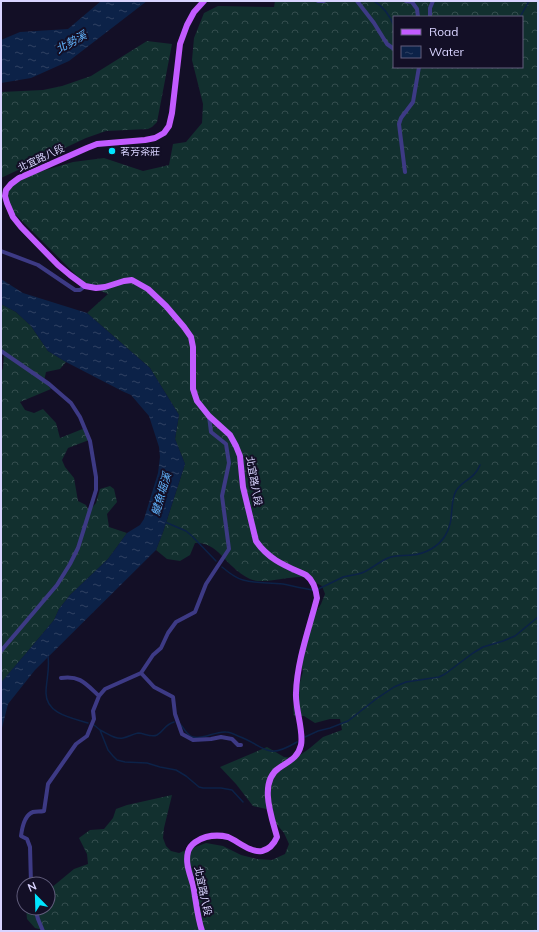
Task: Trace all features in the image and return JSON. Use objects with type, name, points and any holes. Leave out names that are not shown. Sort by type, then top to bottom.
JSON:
[{"type":"main road","name":"北宜路八段","points":[[202,931],[187,865],[188,854],[192,844],[203,838],[220,836],[229,838],[256,851],[262,851],[271,847],[277,837],[268,803],[268,784],[277,769],[296,757],[301,744],[296,696],[297,682],[316,598],[316,591],[311,578],[273,560],[260,548],[256,541],[243,487],[240,456],[230,435],[209,416],[197,401],[193,388],[193,347],[191,337],[184,327],[166,306],[148,289],[132,280],[96,288],[85,286],[70,276],[21,227],[13,217],[5,196],[6,190],[19,178],[92,146],[111,142],[145,140],[155,138],[164,133],[169,126],[172,113],[180,44],[187,25],[194,12],[204,1]]},
{"type":"street","points":[[318,1],[324,1]]},
{"type":"street","points":[[357,1],[374,23],[387,44],[393,48]]},
{"type":"street","points":[[406,1],[412,2],[417,9],[418,16]]},
{"type":"street","points":[[430,16],[430,8],[433,1]]},
{"type":"street","points":[[405,172],[399,124],[401,118],[413,102],[419,68]]},
{"type":"street","points":[[1,251],[38,265],[75,290],[80,290],[85,286]]},
{"type":"street","points":[[1,351],[49,384],[71,403],[80,417],[90,441],[96,477],[96,490],[78,548],[70,564],[57,585],[1,651]]},
{"type":"street","points":[[31,876],[30,846],[27,839],[20,836],[23,824],[32,812],[44,811],[48,784],[76,744],[87,736],[94,720],[93,711],[99,696],[105,689],[142,673],[152,655],[162,648],[168,633],[176,622],[195,612],[206,584],[229,550],[222,496],[229,463],[226,444],[211,432],[209,416]]},
{"type":"street","points":[[142,673],[154,687],[173,696],[175,714],[182,734],[193,740],[211,739],[221,736],[232,739],[238,745],[241,745]]},
{"type":"street","points":[[61,678],[69,677],[81,680],[99,696]]},
{"type":"street","points":[[37,916],[43,931]]},
{"type":"green space","points":[[275,1],[538,1],[538,931],[47,931],[35,928],[27,919],[27,916],[56,916],[56,884],[74,869],[88,864],[87,854],[79,838],[90,830],[104,829],[113,818],[116,809],[127,805],[172,795],[163,838],[166,846],[171,851],[179,853],[206,843],[223,846],[241,855],[257,859],[272,860],[285,854],[289,844],[284,833],[274,821],[271,810],[253,806],[236,784],[220,767],[267,747],[284,757],[296,758],[323,737],[342,730],[340,719],[330,719],[315,723],[304,716],[294,716],[293,708],[303,671],[298,657],[312,619],[325,594],[322,586],[302,577],[255,581],[236,570],[212,547],[201,543],[195,543],[190,555],[180,561],[167,559],[156,550],[185,464],[175,439],[179,415],[150,368],[87,313],[108,294],[86,285],[10,209],[5,197],[10,185],[32,174],[73,162],[104,158],[143,171],[169,165],[173,144],[186,142],[202,123],[203,104],[192,60],[194,38],[204,13],[218,6],[274,7]]},
{"type":"green space","points":[[147,41],[172,44],[157,122],[152,127],[148,129],[106,131],[86,138],[1,178],[1,92],[43,90],[62,86],[91,76]]},
{"type":"green space","points":[[1,304],[16,312],[31,326],[48,351],[66,362],[60,369],[46,372],[44,381],[51,389],[20,402],[25,410],[34,413],[43,409],[56,423],[60,438],[85,428],[89,440],[68,448],[62,460],[65,467],[74,478],[78,501],[86,505],[89,511],[96,503],[100,489],[110,486],[114,489],[117,502],[107,514],[109,527],[127,533],[108,559],[70,595],[59,609],[54,620],[1,683],[1,373],[3,368],[4,353],[1,351]]},
{"type":"water","name":"北勢溪","points":[[101,1],[147,1],[69,61],[31,78],[1,83],[1,40],[20,32],[68,29]]},
{"type":"water","name":"𩻸魚堀溪","points":[[1,279],[23,293],[87,313],[150,368],[179,415],[175,439],[185,464],[156,550],[35,670],[8,704],[1,732],[1,683],[54,620],[59,609],[70,595],[108,559],[127,533],[140,525],[144,519],[158,473],[160,457],[159,447],[149,416],[131,395],[66,362],[48,351],[31,326],[16,312],[1,304]]},
{"type":"waterway","points":[[374,1],[381,6],[393,24]]},
{"type":"waterway","points":[[521,16],[529,1]]},
{"type":"waterway","points":[[318,589],[343,577],[364,572],[388,558],[417,554],[435,547],[442,540],[448,530],[456,491],[461,484],[475,474],[480,465]]},
{"type":"waterway","points":[[165,522],[186,531],[216,561]]},
{"type":"waterway","points":[[222,567],[240,579],[283,584],[314,590]]},
{"type":"waterway","points":[[305,737],[348,721],[394,687],[406,682],[439,677],[445,674],[483,647],[515,636],[538,617]]},
{"type":"waterway","points":[[48,656],[49,666],[46,693],[50,706],[61,714],[88,723]]},
{"type":"waterway","points":[[100,730],[114,737],[120,738],[125,738],[138,733],[155,736],[174,722]]},
{"type":"waterway","points":[[180,724],[187,733],[193,737],[197,738],[222,732],[229,732],[266,750],[272,751],[286,748],[297,742]]},
{"type":"waterway","points":[[94,725],[100,730],[108,750],[117,760],[147,763],[176,770],[199,787],[232,790],[243,802]]},
{"type":"place","name":"茗芳茶莊","points":[[112,151]]}]
